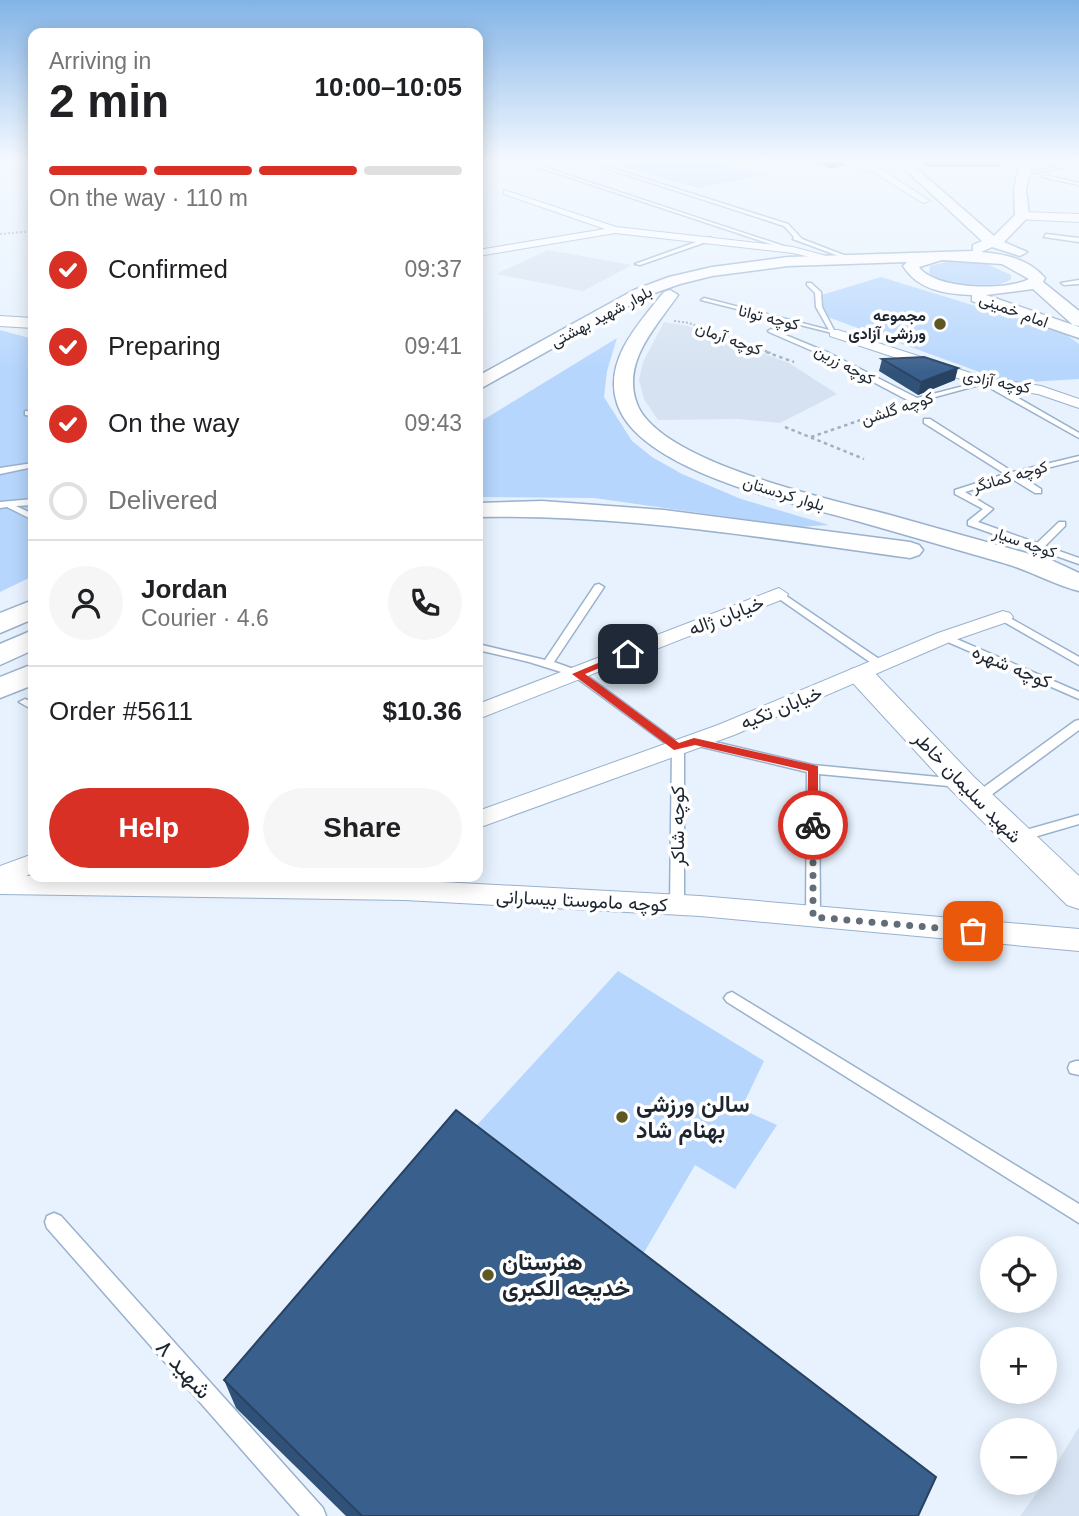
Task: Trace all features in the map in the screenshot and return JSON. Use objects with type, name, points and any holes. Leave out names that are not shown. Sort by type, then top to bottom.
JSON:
[{"type":"main road","points":[[950,287],[992,291],[1026,288],[1035,283],[1037,278],[1021,259],[993,243],[980,232]]},
{"type":"main road","points":[[945,256],[969,247],[993,243],[1006,232]]},
{"type":"main road","points":[[1020,232],[1021,259]]},
{"type":"main road","points":[[920,278],[911,267],[926,258],[945,256],[1021,259]]},
{"type":"main road","name":"بلوار شهید بهشتی","points":[[483,381],[664,282],[725,269],[945,256]]},
{"type":"main road","name":"بلوار شهید بهشتی","points":[[537,371],[670,295],[709,281],[851,263],[895,276],[920,278],[950,287]]},
{"type":"main road","points":[[1035,283],[1055,297],[1079,321]]},
{"type":"main road","name":"امام خمینی","points":[[950,287],[1079,333]]},
{"type":"main road","name":"بلوار کردستان","points":[[670,295],[644,328],[628,361],[623,382],[625,398],[636,418],[669,448],[762,487],[1040,565],[1079,583]]},
{"type":"main road","name":"بلوار کردستان","points":[[483,510],[542,508],[610,512],[874,543],[970,564],[1030,584],[1079,607]]},
{"type":"main road","points":[[0,624],[28,610]]},
{"type":"main road","points":[[0,656],[28,642]]},
{"type":"street","points":[[483,252],[605,232]]},
{"type":"street","points":[[633,232],[793,250],[851,263]]},
{"type":"street","points":[[0,321],[28,323]]},
{"type":"street","name":"کوچه آزادی","points":[[836,337],[984,382],[1041,390],[1079,404]]},
{"type":"street","name":"خیابان ژاله","points":[[483,710],[779,594]]},
{"type":"street","name":"خیابان تکیه","points":[[483,818],[686,744],[871,670],[945,637],[1003,617]]},
{"type":"street","name":"شهید سلیمان خاطر","points":[[871,670],[971,791],[1079,896]]},
{"type":"street","points":[[0,876],[28,865]]},
{"type":"street","points":[[229,887],[250,882]]},
{"type":"street","name":"کوچه ماموستا بیسارانی","points":[[0,885],[405,890],[677,905],[1079,940]]},
{"type":"lane","points":[[737,232],[793,250]]},
{"type":"lane","points":[[759,232],[793,250]]},
{"type":"lane","points":[[782,232],[851,263]]},
{"type":"lane","points":[[1046,236],[1079,240]]},
{"type":"lane","points":[[638,264],[710,239]]},
{"type":"lane","points":[[1064,283],[1079,282]]},
{"type":"lane","points":[[809,284],[818,292],[819,307],[836,337]]},
{"type":"lane","name":"کوچه توانا","points":[[704,300],[836,337]]},
{"type":"lane","name":"کوچه زرین","points":[[771,331],[809,344],[916,401]]},
{"type":"lane","points":[[816,350],[825,345]]},
{"type":"lane","points":[[984,382],[1079,436]]},
{"type":"lane","name":"کوچه گلشن","points":[[916,401],[984,382]]},
{"type":"lane","points":[[927,421],[1038,491]]},
{"type":"lane","name":"کوچه کمانگر","points":[[971,523],[989,509],[958,492],[1013,474],[1076,461]]},
{"type":"lane","points":[[0,471],[28,467]]},
{"type":"lane","points":[[4,505],[28,503]]},
{"type":"lane","points":[[4,505],[28,515]]},
{"type":"lane","name":"کوچه سیار","points":[[971,523],[1079,561]]},
{"type":"lane","points":[[1038,547],[1062,524]]},
{"type":"lane","points":[[547,664],[599,587]]},
{"type":"lane","points":[[779,594],[871,670]]},
{"type":"lane","points":[[1003,617],[1079,663]]},
{"type":"lane","name":"کوچه شهره","points":[[945,637],[1079,696]]},
{"type":"lane","points":[[483,649],[578,674],[686,744],[814,769],[971,791],[1079,723]]},
{"type":"lane","name":"کوچه شاکر","points":[[677,905],[686,744]]},
{"type":"lane","points":[[813,917],[814,769]]},
{"type":"lane","points":[[1017,837],[1079,819]]},
{"type":"lane","points":[[732,998],[1079,1214]]},
{"type":"lane","name":"شهید ۸","points":[[54,1222],[315,1516]]},
{"type":"path","points":[[0,234],[25,232]]},
{"type":"path","name":"کوچه آرمان","points":[[663,319],[689,323],[794,362]]},
{"type":"path","name":"کوچه گلشن","points":[[811,437],[916,401]]},
{"type":"path","points":[[785,427],[864,459]]},
{"type":"shaded area","points":[[548,250],[632,265],[583,291],[496,274]]},
{"type":"shaded area","points":[[947,262],[987,264],[1011,275],[1011,279],[982,287],[958,285],[929,274],[930,266]]},
{"type":"shaded area","name":"مجموعه ورزشی آزادی","points":[[881,277],[1064,333],[1079,344],[1079,379],[1010,383],[822,315],[815,297]]},
{"type":"shaded area","points":[[664,322],[688,326],[789,363],[837,394],[780,423],[738,419],[658,420],[644,399],[639,380],[643,362]]},
{"type":"shaded area","points":[[0,330],[28,338],[28,578],[0,592]]},
{"type":"shaded area","points":[[617,338],[607,371],[604,397],[632,441],[652,457],[682,474],[741,499],[829,525],[800,527],[594,498],[483,497],[483,420]]},
{"type":"shaded area","name":"سالن ورزشی بهنام شاد","points":[[618,971],[764,1061],[741,1109],[777,1125],[735,1189],[695,1165],[642,1256],[466,1137]]},
{"type":"shaded area","points":[[1079,1427],[1079,1516],[1020,1516],[1035,1495],[1057,1495],[1057,1463]]},
{"type":"building","points":[[924,357],[958,368],[921,382],[882,359]]},
{"type":"building","name":"هنرستان خدیجه الکبری","points":[[456,1110],[936,1477],[918,1516],[362,1516],[224,1380]]},
{"type":"way so far","points":[[813,825],[813,917],[973,931]]},
{"type":"place","name":"مجموعه ورزشی آزادی","points":[[940,324]]},
{"type":"place","name":"سالن ورزشی بهنام شاد","points":[[622,1117]]},
{"type":"place","name":"هنرستان خدیجه الکبری","points":[[488,1275]]},
{"type":"route","points":[[628,654],[578,674],[678,747],[694,741],[814,769],[813,825]]}]
